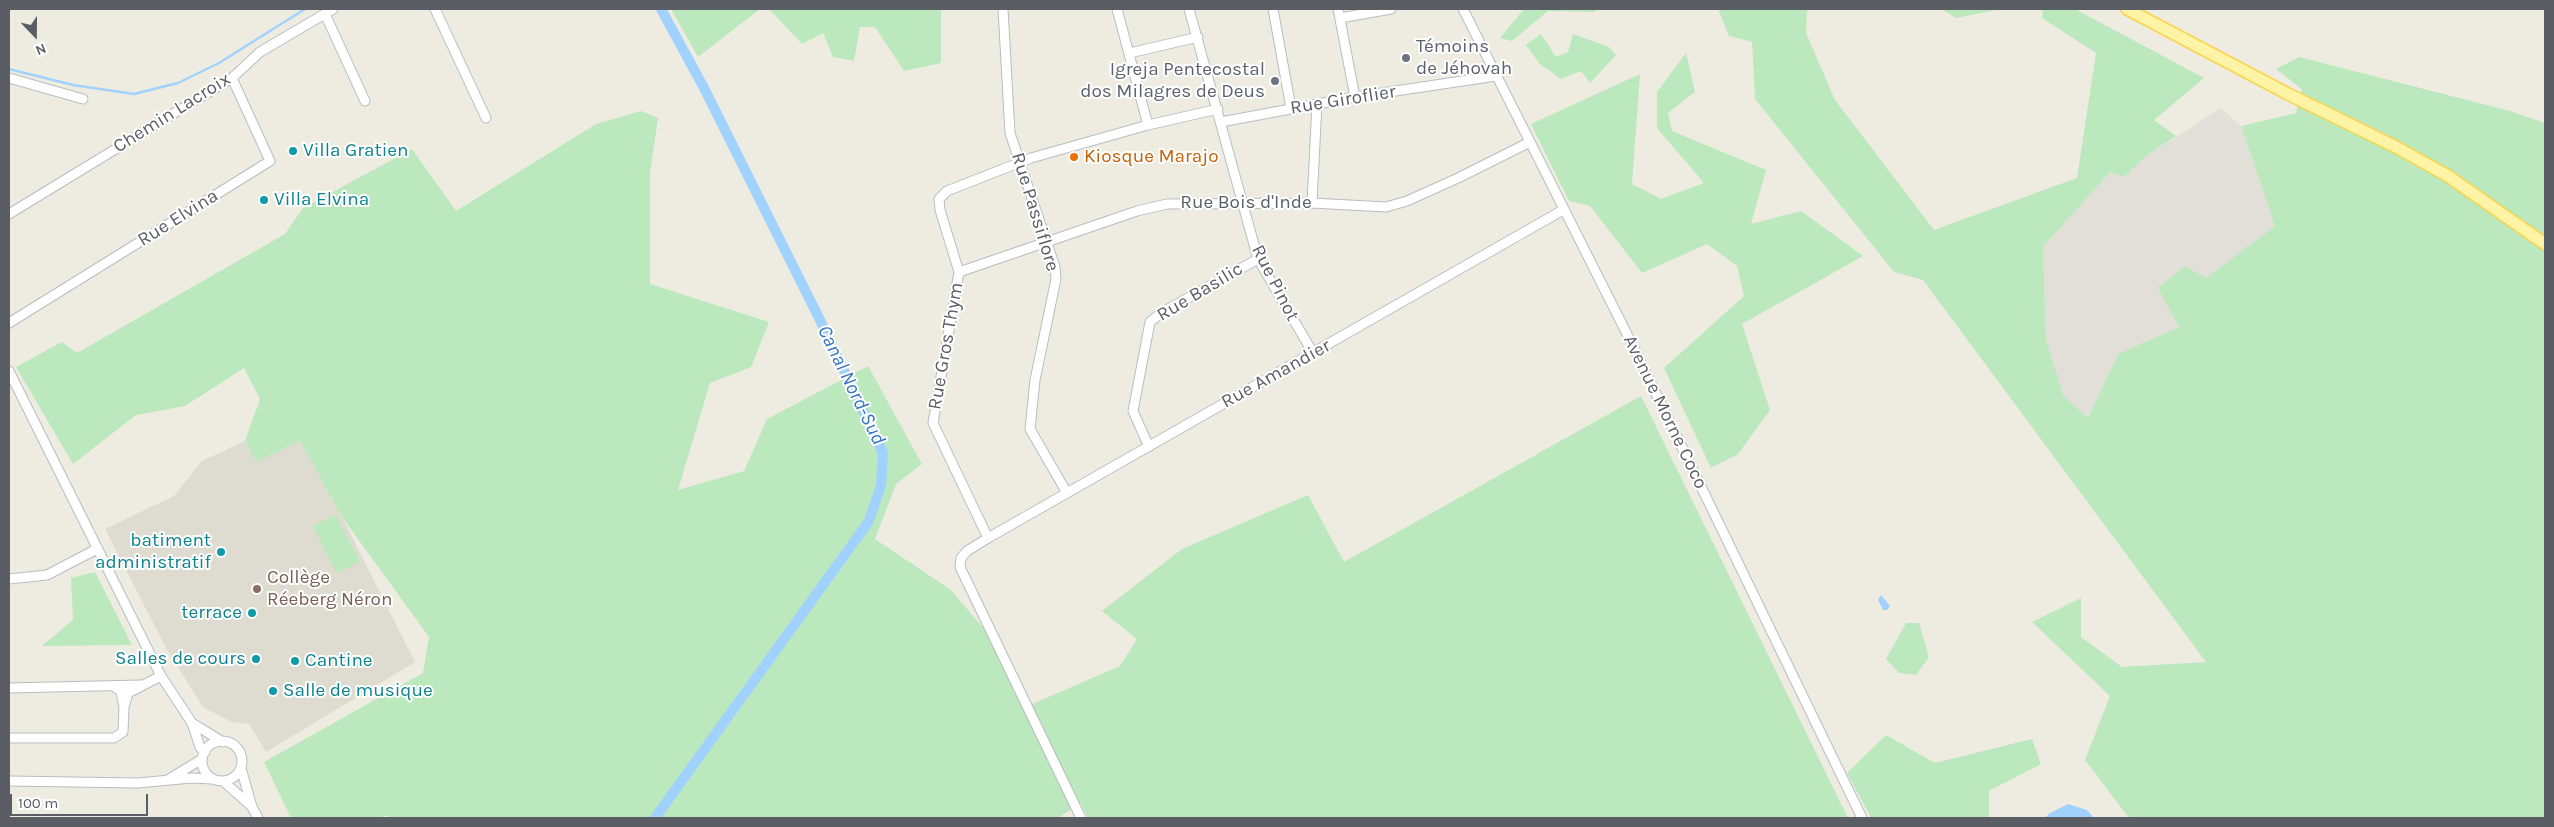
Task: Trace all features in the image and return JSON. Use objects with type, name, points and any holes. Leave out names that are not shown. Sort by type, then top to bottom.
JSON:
[{"type":"main road","points":[[2127,9],[2288,94],[2396,147],[2448,176],[2545,244]]},
{"type":"street","points":[[435,9],[486,118]]},
{"type":"street","name":"Rue Passiflore","points":[[1003,9],[1010,133],[1047,242],[1056,279],[1036,380],[1030,429],[1067,493]]},
{"type":"street","points":[[1117,9],[1148,125]]},
{"type":"street","name":"Rue Pinot","points":[[1189,9],[1258,258],[1313,353]]},
{"type":"street","points":[[1273,9],[1291,108]]},
{"type":"street","points":[[1355,97],[1339,14],[1390,9]]},
{"type":"street","name":"Avenue Morne Coco","points":[[1463,9],[1630,340],[1862,818]]},
{"type":"street","points":[[329,11],[365,102]]},
{"type":"street","name":"Chemin Lacroix","points":[[9,214],[232,78],[260,52],[329,11]]},
{"type":"street","points":[[1130,53],[1198,37]]},
{"type":"street","name":"Rue Giroflier","points":[[1221,122],[1355,97],[1496,76]]},
{"type":"street","points":[[9,78],[83,99]]},
{"type":"street","name":"Rue Elvina","points":[[9,323],[270,161],[232,78]]},
{"type":"street","points":[[1312,203],[1317,104]]},
{"type":"street","name":"Rue Gros Thym","points":[[988,538],[933,423],[959,272],[940,210],[939,198],[947,191],[1021,162],[1148,125],[1218,109]]},
{"type":"street","name":"Rue Bois d'Inde","points":[[959,272],[1137,211],[1167,204],[1312,203],[1386,207],[1458,178],[1530,142]]},
{"type":"street","name":"Rue Amandier","points":[[1081,818],[960,567],[961,558],[967,551],[988,538],[1563,210]]},
{"type":"street","name":"Rue Basilic","points":[[1148,447],[1133,410],[1150,322],[1162,313],[1258,258]]},
{"type":"street","points":[[9,371],[161,676],[192,723],[204,755],[204,770],[212,779]]},
{"type":"street","points":[[9,579],[47,575],[97,549]]},
{"type":"street","points":[[124,707],[128,693],[161,676]]},
{"type":"street","points":[[9,688],[141,685]]},
{"type":"street","points":[[9,738],[114,738],[123,732],[124,707],[121,692],[115,687]]},
{"type":"street","points":[[192,723],[223,742]]},
{"type":"street","points":[[167,781],[204,755],[212,744],[230,743],[239,751],[240,768],[252,807],[258,818]]},
{"type":"street","points":[[9,781],[138,783],[191,778],[223,781],[234,777],[240,768]]},
{"type":"street","points":[[223,781],[252,807]]},
{"type":"shaded area","points":[[2221,108],[2241,126],[2275,226],[2206,278],[2159,287],[2179,327],[2118,354],[2088,418],[2063,395],[2046,339],[2043,247],[2110,172],[2124,177],[2145,157]]},
{"type":"shaded area","name":"Collège Réeberg Néron","points":[[245,441],[256,462],[300,441],[342,517],[415,662],[266,752],[249,724],[232,722],[203,707],[166,648],[105,529],[174,496],[202,461]]},
{"type":"green space","points":[[671,9],[760,9],[698,57]]},
{"type":"green space","points":[[769,9],[941,9],[941,63],[904,71],[875,27],[860,27],[854,61],[833,57],[823,33],[802,44]]},
{"type":"green space","points":[[1524,9],[1597,9],[1594,12],[1548,11],[1512,41],[1500,38]]},
{"type":"green space","points":[[1718,9],[1807,9],[1806,33],[1835,100],[1934,230],[2077,178],[2096,53],[2042,18],[2043,9],[2075,9],[2204,78],[2154,120],[2176,136],[2145,157],[2124,177],[2110,172],[2043,247],[2046,339],[2063,395],[2088,418],[2118,354],[2179,327],[2158,288],[2185,266],[2206,278],[2275,226],[2241,126],[2296,113],[2302,89],[2276,69],[2299,57],[2510,111],[2545,123],[2545,818],[2131,818],[2126,814],[2085,760],[2110,696],[2032,622],[2081,598],[2081,637],[2122,667],[2206,662],[1923,280],[1894,272],[1755,99],[1752,42],[1729,36]]},
{"type":"green space","points":[[1941,9],[2001,9],[1956,18]]},
{"type":"green space","points":[[1541,34],[1556,57],[1568,52],[1573,34],[1609,47],[1616,55],[1590,83],[1581,71],[1561,79],[1540,64],[1526,45]]},
{"type":"green space","points":[[1686,53],[1695,92],[1668,113],[1672,131],[1766,170],[1751,224],[1801,211],[1863,256],[1742,324],[1770,410],[1738,454],[1711,468],[1664,368],[1744,296],[1737,266],[1707,244],[1642,273],[1590,206],[1569,201],[1531,124],[1640,74],[1632,184],[1661,199],[1704,183],[1657,128],[1657,92]]},
{"type":"green space","points":[[641,111],[658,118],[650,173],[650,284],[769,322],[751,367],[710,383],[678,490],[744,471],[767,419],[868,366],[922,464],[896,484],[875,539],[951,590],[995,642],[1030,705],[1120,666],[1137,639],[1102,611],[1182,549],[1308,495],[1344,562],[1641,396],[1848,818],[1088,818],[1081,803],[1058,818],[391,818],[387,815],[381,818],[291,818],[264,762],[423,673],[429,637],[342,517],[300,441],[256,462],[245,441],[260,399],[244,368],[185,406],[136,415],[73,464],[16,367],[62,342],[77,353],[285,234],[303,208],[412,149],[456,211],[596,124]]},
{"type":"green space","points":[[336,515],[360,562],[336,573],[313,526]]},
{"type":"green space","points":[[95,572],[132,645],[42,646],[73,620],[71,578]]},
{"type":"green space","points":[[1906,623],[1919,623],[1929,657],[1916,675],[1899,673],[1886,659]]},
{"type":"green space","points":[[1886,735],[1935,763],[2032,739],[2041,764],[1989,791],[1989,818],[1871,818],[1847,773]]},
{"type":"water","points":[[1881,595],[1890,606],[1887,610],[1883,610],[1878,600]]},
{"type":"water","points":[[2068,804],[2087,810],[2094,818],[2045,818],[2050,813]]},
{"type":"waterway","points":[[9,69],[73,85],[134,94],[178,83],[219,63],[305,9]]},
{"type":"waterway","name":"Canal Nord-Sud","points":[[655,818],[869,521],[881,485],[883,453],[821,322],[704,88],[661,9]]},
{"type":"place","name":"Témoins de Jéhovah","points":[[1406,58]]},
{"type":"place","name":"Igreja Pentecostal dos Milagres de Deus","points":[[1275,81]]},
{"type":"place","name":"Villa Gratien","points":[[293,151]]},
{"type":"place","name":"Kiosque Marajo","points":[[1074,157]]},
{"type":"place","name":"Villa Elvina","points":[[264,200]]},
{"type":"place","name":"batiment administratif","points":[[221,552]]},
{"type":"place","name":"Collège Réeberg Néron","points":[[257,589]]},
{"type":"place","name":"terrace","points":[[252,613]]},
{"type":"place","name":"Salles de cours","points":[[256,659]]},
{"type":"place","name":"Cantine","points":[[295,661]]},
{"type":"place","name":"Salle de musique","points":[[273,691]]}]
